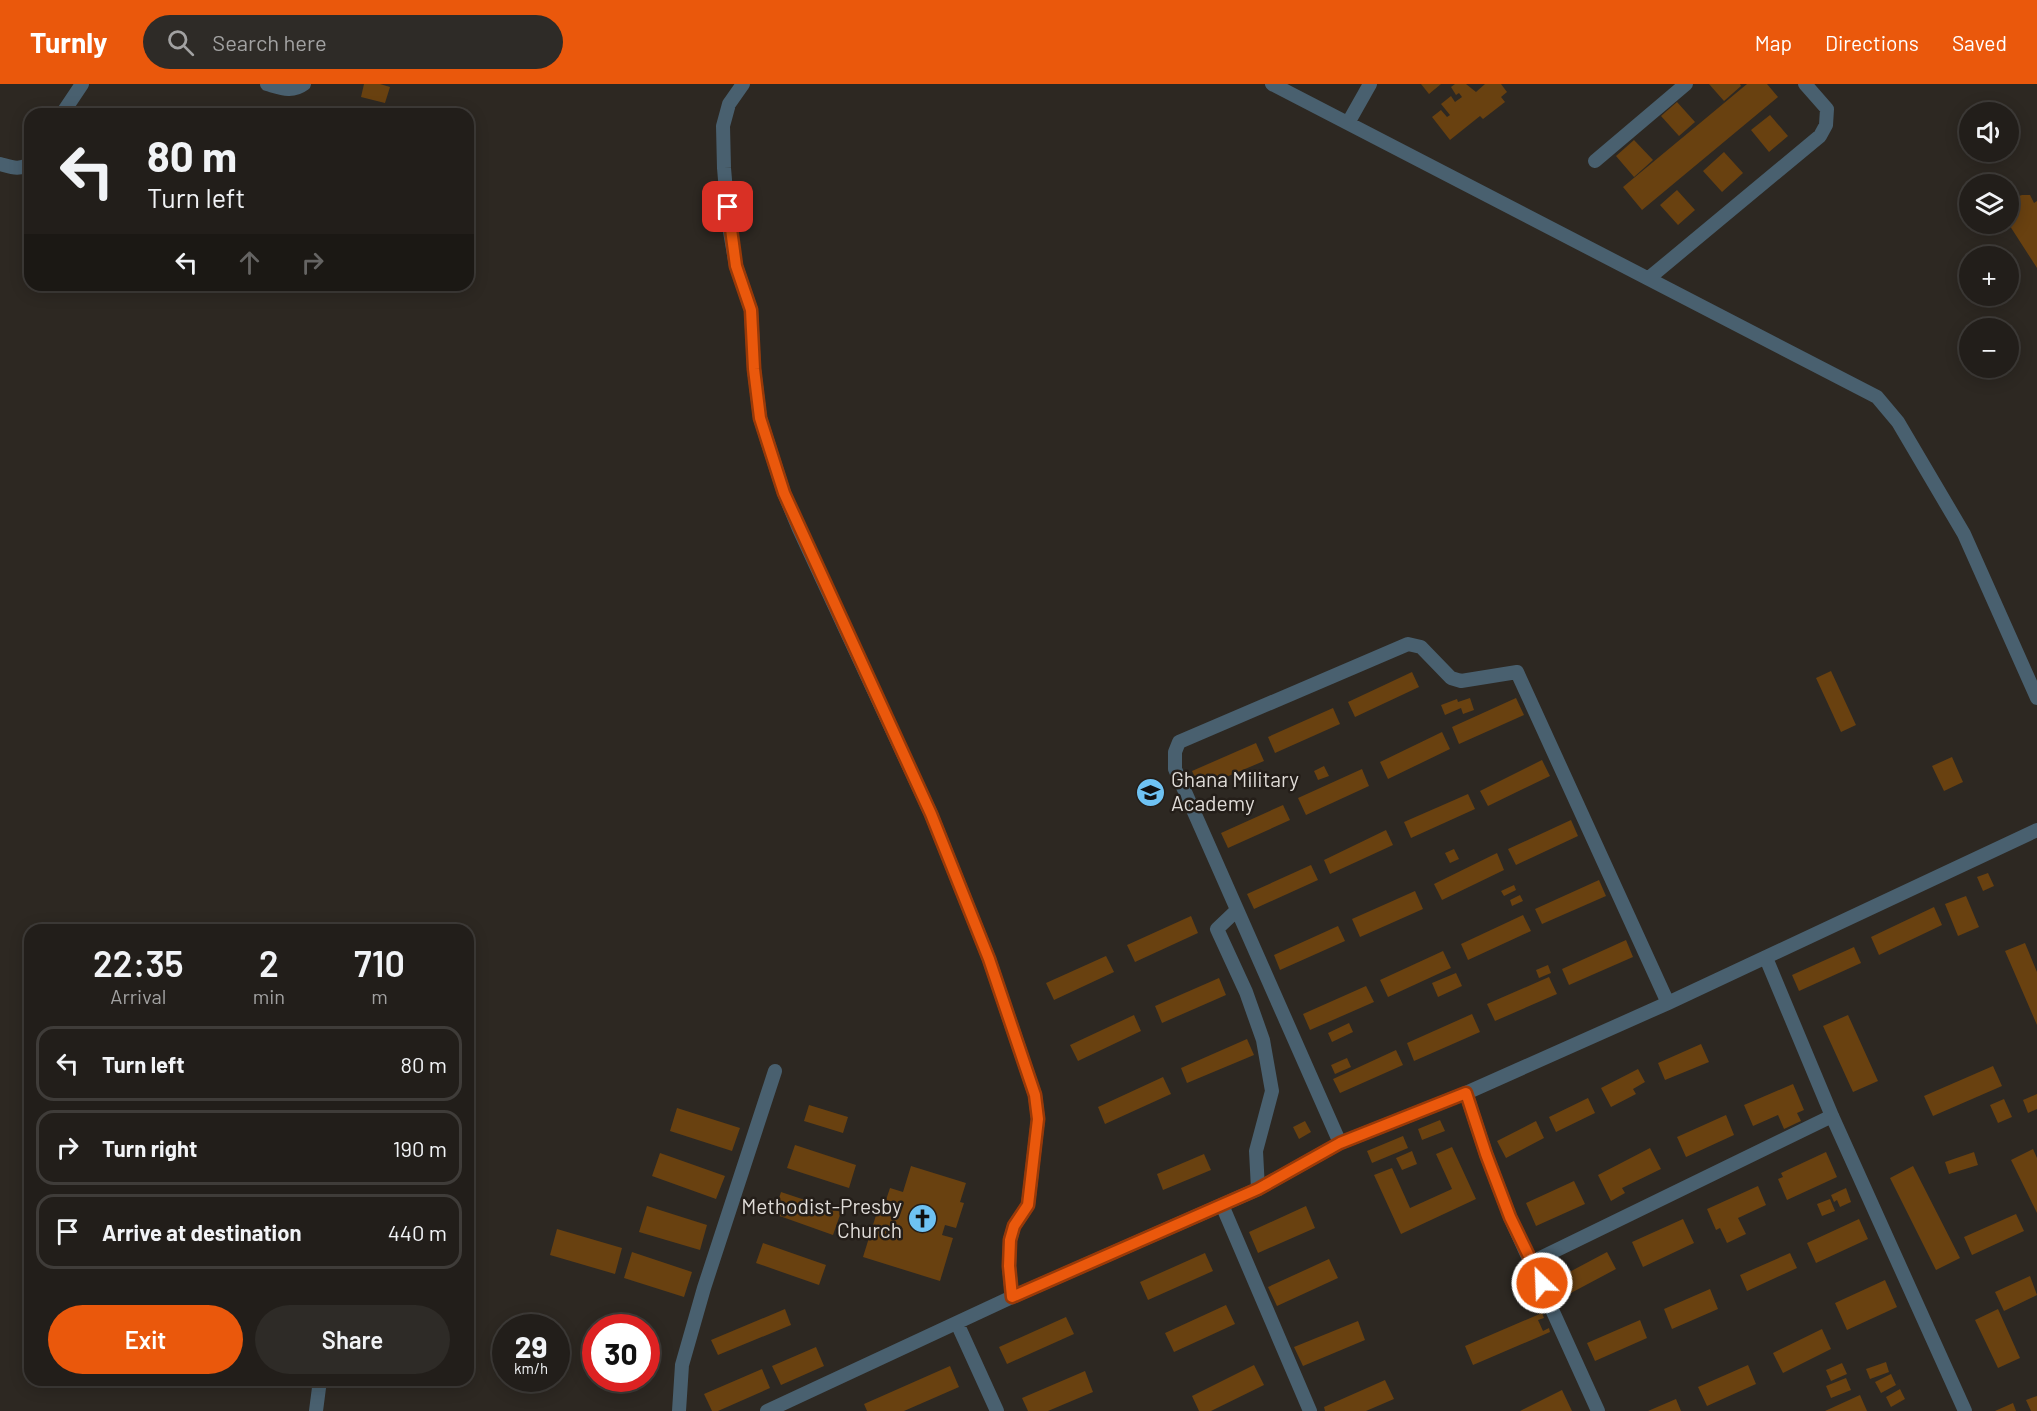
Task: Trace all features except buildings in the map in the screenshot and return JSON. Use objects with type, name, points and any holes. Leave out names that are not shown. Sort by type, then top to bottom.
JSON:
[{"type":"street","points":[[66,108],[82,84]]},
{"type":"street","points":[[267,84],[285,89],[297,89],[304,84]]},
{"type":"street","points":[[742,84],[729,104],[723,126],[724,168],[736,266],[751,310],[754,369],[760,418],[784,493],[799,529],[931,814],[989,959],[1035,1095],[1038,1119],[1028,1205],[1014,1226],[1010,1240],[1009,1266],[1012,1297]]},
{"type":"street","points":[[1272,84],[1877,397],[1899,422],[1964,534],[2037,698]]},
{"type":"street","points":[[1348,123],[1370,84]]},
{"type":"street","points":[[1595,161],[1686,84]]},
{"type":"street","points":[[1649,278],[1820,136],[1826,124],[1827,109],[1805,84]]},
{"type":"street","points":[[0,164],[15,169],[24,167]]},
{"type":"street","points":[[1340,1143],[1175,769],[1175,752],[1179,742],[1408,644],[1421,647],[1451,678],[1461,681],[1517,672],[1668,1003]]},
{"type":"street","points":[[767,1411],[1012,1297],[1258,1189],[1340,1143],[1466,1093],[1668,1003],[2037,830]]},
{"type":"street","points":[[1237,910],[1217,929],[1246,992],[1263,1040],[1272,1091],[1256,1151],[1258,1189]]},
{"type":"street","points":[[1766,958],[1832,1116],[1965,1411]]},
{"type":"street","points":[[679,1411],[682,1365],[775,1071]]},
{"type":"street","points":[[1466,1093],[1510,1217],[1598,1411]]},
{"type":"street","points":[[1532,1262],[1832,1116]]},
{"type":"street","points":[[1222,1205],[1310,1411]]},
{"type":"street","points":[[957,1323],[997,1411]]},
{"type":"street","points":[[316,1411],[319,1386]]},
{"type":"place","name":"Ghana Military Academy","points":[[1150,792]]},
{"type":"place","name":"Methodist-Presby Church","points":[[923,1219]]},
{"type":"route","points":[[728,207],[736,266],[751,310],[754,369],[760,418],[784,493],[931,814],[989,959],[1035,1095],[1038,1119],[1028,1205],[1014,1226],[1010,1240],[1009,1266],[1012,1297],[1258,1189],[1340,1143],[1466,1093],[1510,1217],[1542,1283]]}]
